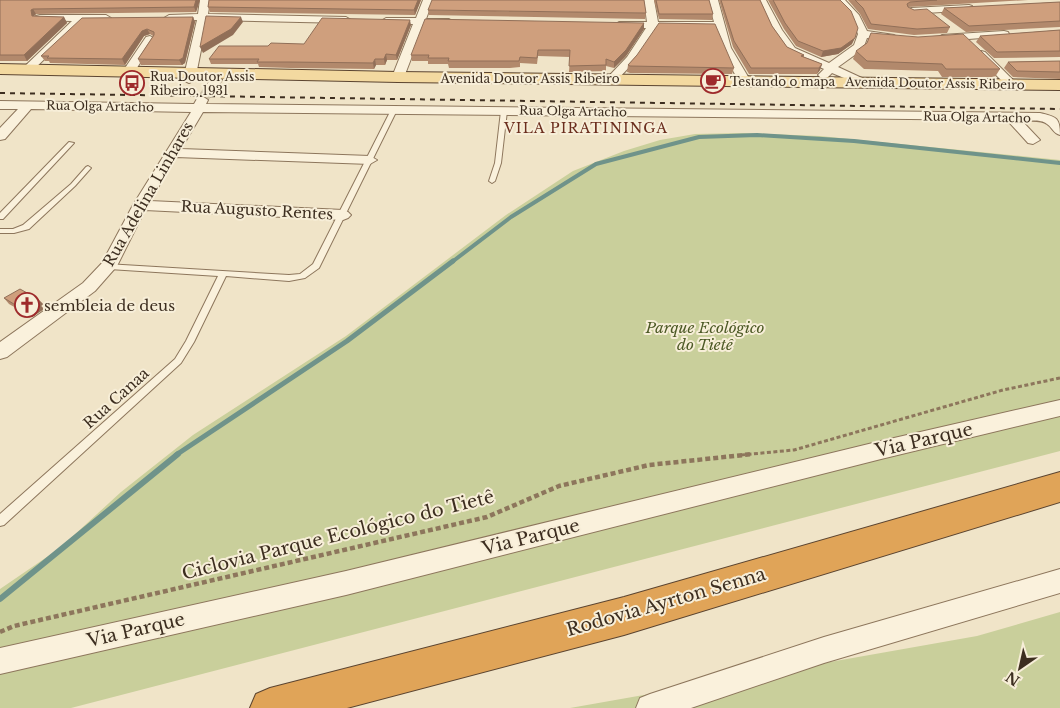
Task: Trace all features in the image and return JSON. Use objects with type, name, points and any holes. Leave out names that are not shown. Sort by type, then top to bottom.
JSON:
[{"type":"highway","name":"Rodovia Ayrton Senna","points":[[270,708],[624,616],[1060,487]]},
{"type":"main road","name":"Avenida Doutor Assis Ribeiro","points":[[0,69],[129,71],[190,76],[214,84],[594,86],[1060,92]]},
{"type":"main road","name":"Avenida Doutor Assis Ribeiro","points":[[0,76],[613,78],[1060,85]]},
{"type":"main road","points":[[594,86],[613,78]]},
{"type":"street","points":[[190,76],[205,0]]},
{"type":"street","points":[[398,77],[428,0]]},
{"type":"street","points":[[613,78],[631,59],[653,25],[649,0]]},
{"type":"street","points":[[713,0],[726,48],[744,80]]},
{"type":"street","points":[[760,0],[777,31],[791,50],[860,81]]},
{"type":"street","points":[[817,81],[838,60],[859,47],[864,34],[854,15],[840,0]]},
{"type":"street","points":[[911,11],[984,7]]},
{"type":"street","points":[[927,10],[963,37],[1012,84]]},
{"type":"street","points":[[40,18],[119,18]]},
{"type":"street","points":[[27,70],[81,18]]},
{"type":"street","points":[[156,18],[360,20]]},
{"type":"street","points":[[379,21],[458,22]]},
{"type":"street","points":[[604,24],[721,25]]},
{"type":"street","points":[[864,34],[908,39]]},
{"type":"street","points":[[934,39],[1011,34]]},
{"type":"street","points":[[129,71],[150,39]]},
{"type":"street","points":[[990,63],[1010,62]]},
{"type":"street","name":"Rua Olga Artacho","points":[[0,105],[201,104],[394,110],[1047,118],[1053,121],[1059,128]]},
{"type":"street","name":"Rua Adelina Linhares","points":[[0,352],[82,292],[109,266],[140,205],[201,104]]},
{"type":"street","points":[[0,136],[28,106]]},
{"type":"street","points":[[1012,118],[1033,140]]},
{"type":"street","points":[[171,152],[370,160]]},
{"type":"street","name":"Rua Augusto Rentes","points":[[140,205],[343,215]]},
{"type":"street","name":"Via Parque","points":[[0,661],[346,583],[842,459],[1060,408]]},
{"type":"street","points":[[650,708],[824,650],[1060,581]]},
{"type":"lane","points":[[109,266],[296,277],[308,273],[316,266],[343,215],[394,110]]},
{"type":"lane","points":[[492,181],[498,164],[504,111]]},
{"type":"lane","points":[[0,218],[71,143]]},
{"type":"lane","points":[[0,231],[14,231],[26,227],[73,185],[88,168]]},
{"type":"lane","name":"Rua Canaa","points":[[0,521],[178,361],[190,342],[223,274]]},
{"type":"path","name":"Ciclovia Parque Ecológico do Tietê","points":[[0,632],[14,626],[487,517],[559,486],[649,465],[794,450],[1003,390],[1060,378]]},
{"type":"green space","name":"Parque Ecológico do Tietê","points":[[743,133],[820,136],[1060,160],[1060,451],[71,708],[0,708],[0,589],[60,548],[121,492],[193,435],[346,336],[506,215],[573,171],[624,151],[660,140],[695,134]]},
{"type":"green space","points":[[1060,612],[1060,708],[570,708],[977,636]]},
{"type":"building","points":[[0,0],[196,0],[194,7],[33,9],[31,10],[32,16],[64,17],[24,55],[0,55]]},
{"type":"building","points":[[209,0],[418,0],[414,10],[208,7]]},
{"type":"building","points":[[432,0],[644,0],[646,13],[428,10]]},
{"type":"building","points":[[656,0],[709,0],[713,14],[659,14]]},
{"type":"building","points":[[721,0],[760,0],[772,26],[787,47],[804,55],[801,56],[822,64],[819,68],[751,68],[734,41]]},
{"type":"building","points":[[773,0],[840,0],[851,11],[858,28],[855,38],[841,48],[823,51],[798,41],[785,23]]},
{"type":"building","points":[[855,0],[937,0],[910,2],[907,4],[908,7],[914,10],[927,9],[950,27],[917,29],[871,24],[863,8]]},
{"type":"building","points":[[1060,2],[1060,21],[969,26],[944,8]]},
{"type":"building","points":[[206,16],[241,17],[231,29],[200,47]]},
{"type":"building","points":[[193,17],[183,58],[179,60],[138,59],[154,35],[154,32],[147,29],[142,31],[122,59],[47,58],[49,56],[41,56],[82,18]]},
{"type":"building","points":[[322,18],[410,20],[396,55],[386,54],[384,59],[375,59],[373,63],[257,62],[259,59],[209,59],[219,46],[268,46],[271,43],[304,44]]},
{"type":"building","points":[[425,19],[644,23],[626,50],[614,62],[606,59],[606,65],[569,66],[570,50],[538,50],[537,58],[520,57],[519,61],[448,61],[449,58],[428,58],[429,55],[411,55]]},
{"type":"building","points":[[659,23],[715,24],[734,68],[628,65]]},
{"type":"building","points":[[1060,30],[1060,51],[997,52],[980,36]]},
{"type":"building","points":[[871,33],[918,37],[963,34],[1000,69],[946,69],[942,64],[867,61],[856,51],[867,43]]},
{"type":"building","points":[[1060,61],[1060,72],[1017,71],[1008,62]]},
{"type":"building","points":[[20,289],[38,299],[35,301],[39,304],[27,312],[4,298]]},
{"type":"waterway","points":[[452,262],[511,217],[596,164],[699,137],[757,135],[854,141],[1060,163]]},
{"type":"waterway","points":[[176,455],[347,341],[453,261]]},
{"type":"waterway","points":[[0,599],[178,454]]},
{"type":"tunnel","points":[[202,100],[211,87]]},
{"type":"railway","points":[[0,93],[1060,109]]},
{"type":"place","name":"Testando o mapa","points":[[713,81]]},
{"type":"place","name":"Rua Doutor Assis Ribeiro, 1931","points":[[132,83]]},
{"type":"place","name":"sembleia de deus","points":[[27,305]]},
{"type":"district","name":"VILA PIRATININGA","points":[[586,128]]}]
